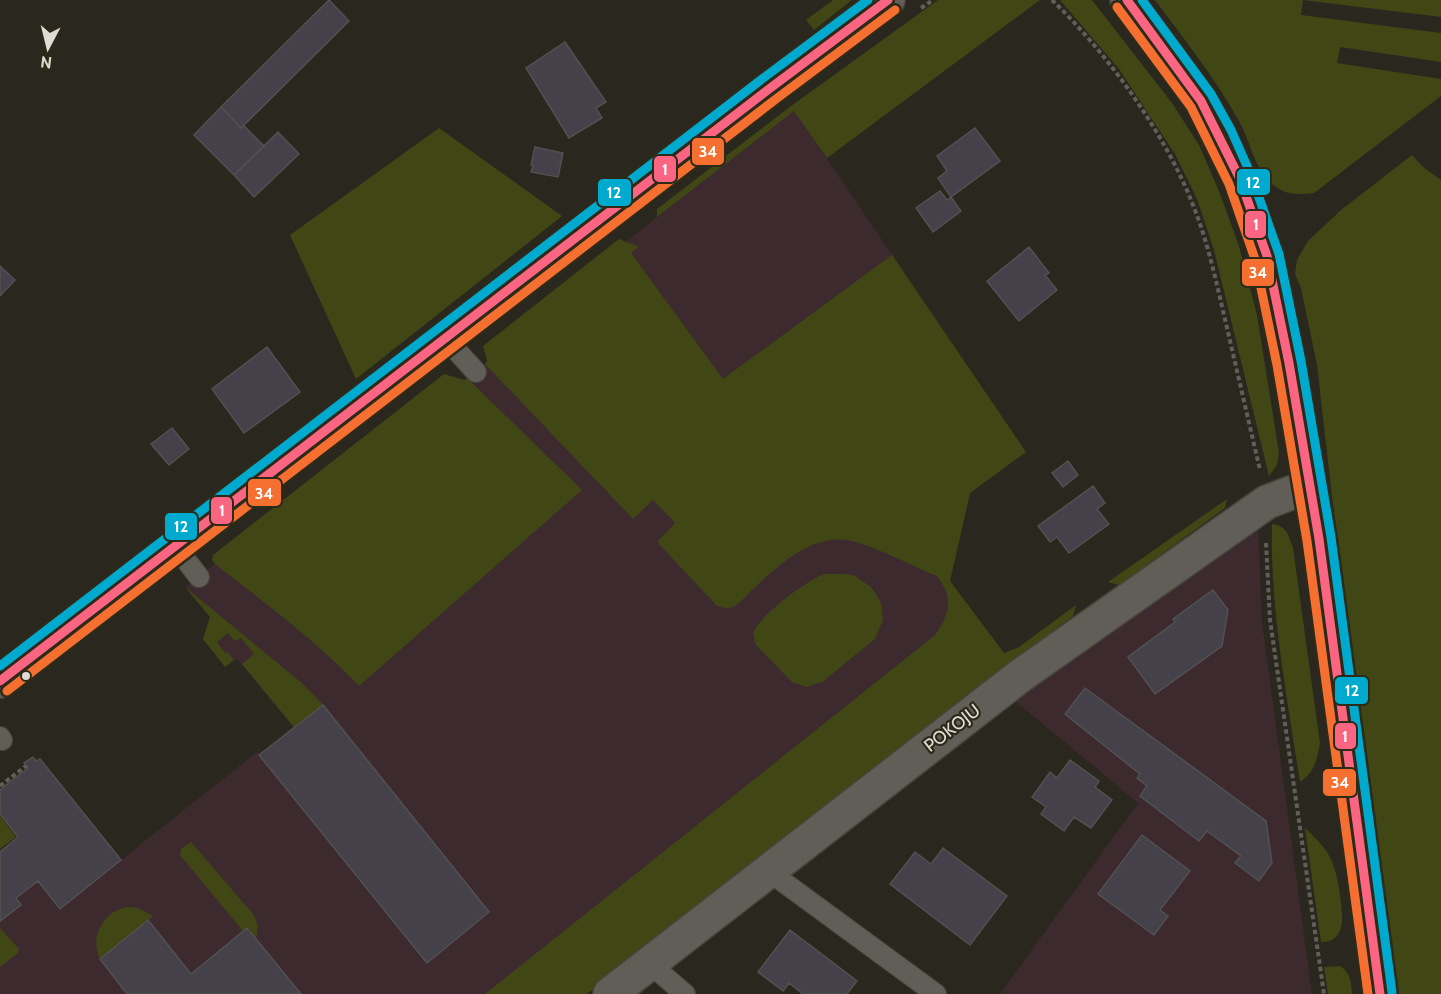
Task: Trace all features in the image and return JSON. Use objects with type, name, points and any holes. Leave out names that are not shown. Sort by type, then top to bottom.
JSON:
[{"type":"street","points":[[0,681],[888,0]]},
{"type":"street","points":[[1127,0],[1201,101],[1220,136],[1247,200],[1267,256],[1280,310],[1327,592],[1380,994]]},
{"type":"street","name":"POKOJU","points":[[610,994],[1020,676],[1267,502],[1310,486]]},
{"type":"lane","points":[[445,338],[476,372]]},
{"type":"lane","points":[[176,546],[199,577]]},
{"type":"lane","points":[[767,870],[936,994]]},
{"type":"lane","points":[[649,963],[685,994]]},
{"type":"path","points":[[1052,0],[1071,18],[1118,75],[1171,157],[1193,204],[1209,252],[1267,502],[1266,565],[1270,620],[1323,994]]},
{"type":"path","points":[[0,786],[26,766]]},
{"type":"shaded area","points":[[794,110],[1026,452],[970,493],[950,581],[1004,653],[569,994],[0,994],[0,852],[18,837],[0,814],[0,790],[27,768],[24,763],[33,757],[36,761],[40,759],[121,860],[257,752],[260,755],[293,727],[237,659],[225,667],[203,639],[210,617],[185,587],[453,378],[464,380],[467,378],[487,362],[485,352]]},
{"type":"shaded area","points":[[1258,525],[1262,622],[1312,994],[1000,994],[1138,803],[1014,700]]},
{"type":"green space","points":[[833,0],[852,0],[814,30],[806,20]]},
{"type":"green space","points":[[938,0],[1040,0],[827,158],[794,111],[657,217],[657,209],[791,106]]},
{"type":"green space","points":[[1060,0],[1092,0],[1172,103],[1199,145],[1239,246],[1257,315],[1279,453],[1277,465],[1269,476],[1214,250],[1197,199],[1175,154],[1119,69]]},
{"type":"green space","points":[[1155,0],[1303,0],[1301,15],[1441,33],[1441,62],[1340,47],[1337,63],[1441,79],[1441,96],[1314,193],[1286,192],[1271,183],[1260,170],[1230,105]]},
{"type":"green space","points":[[1303,0],[1441,0],[1441,17]]},
{"type":"green space","points":[[439,128],[562,216],[356,379],[290,235]]},
{"type":"green space","points":[[1412,155],[1423,167],[1441,180],[1441,994],[1398,994],[1332,496],[1317,365],[1301,288],[1295,274],[1297,260],[1308,241],[1341,210]]},
{"type":"green space","points":[[619,239],[639,247],[631,253],[723,379],[892,255],[1026,452],[970,493],[950,581],[1004,653],[1019,647],[1076,605],[1073,616],[587,994],[485,994],[935,635],[947,612],[946,591],[937,576],[868,546],[847,540],[820,542],[795,554],[735,606],[726,608],[717,606],[657,542],[675,523],[653,500],[633,519],[485,364],[487,361],[483,346]]},
{"type":"green space","points":[[444,374],[464,380],[467,378],[582,490],[359,686],[307,637],[215,564],[212,560],[213,555]]},
{"type":"green space","points":[[1227,499],[1225,508],[1119,585],[1108,582]]},
{"type":"green space","points":[[1272,524],[1284,529],[1293,548],[1320,743],[1314,765],[1309,774],[1300,782],[1277,621]]},
{"type":"green space","points":[[824,574],[855,576],[871,587],[881,604],[883,620],[875,639],[822,682],[806,687],[792,682],[756,645],[753,633],[765,617],[784,599]]},
{"type":"green space","points":[[185,587],[303,684],[323,705],[294,727],[242,664],[254,654],[241,638],[235,641],[228,633],[217,642],[234,660],[225,667],[203,639],[210,617]]},
{"type":"green space","points":[[0,816],[16,837],[0,849]]},
{"type":"green space","points":[[1305,828],[1320,843],[1332,861],[1338,884],[1342,913],[1341,927],[1336,936],[1328,941],[1321,942]]},
{"type":"green space","points":[[191,842],[253,914],[257,925],[256,938],[248,928],[243,931],[180,855],[181,849]]},
{"type":"green space","points":[[138,908],[153,916],[100,959],[96,942],[101,926],[105,919],[119,909]]},
{"type":"green space","points":[[0,928],[19,949],[18,953],[0,967]]},
{"type":"green space","points":[[1340,966],[1351,982],[1352,994],[1328,994],[1324,967]]},
{"type":"building","points":[[329,0],[349,21],[241,128],[221,107]]},
{"type":"building","points":[[565,42],[606,102],[596,108],[602,118],[569,138],[526,68]]},
{"type":"building","points":[[221,107],[241,128],[244,126],[264,146],[234,175],[194,135]]},
{"type":"building","points":[[975,128],[1000,161],[951,197],[938,178],[947,171],[937,156]]},
{"type":"building","points":[[278,132],[299,154],[254,197],[234,175]]},
{"type":"building","points":[[535,147],[563,153],[558,177],[531,172]]},
{"type":"building","points":[[940,191],[947,200],[951,197],[961,211],[933,232],[916,208]]},
{"type":"building","points":[[1029,247],[1049,273],[1045,275],[1057,290],[1019,321],[987,281]]},
{"type":"building","points":[[0,266],[15,280],[0,296]]},
{"type":"building","points":[[267,347],[300,392],[244,433],[212,389]]},
{"type":"building","points":[[172,428],[189,449],[169,465],[151,444]]},
{"type":"building","points":[[1068,461],[1078,475],[1063,487],[1052,473]]},
{"type":"building","points":[[1093,486],[1105,503],[1097,509],[1109,524],[1069,553],[1057,537],[1050,542],[1038,526]]},
{"type":"building","points":[[1213,590],[1228,610],[1222,646],[1155,694],[1128,657],[1175,622],[1173,619]]},
{"type":"building","points":[[1085,688],[1266,821],[1272,863],[1259,881],[1235,863],[1241,856],[1207,831],[1199,841],[1140,796],[1147,786],[1137,778],[1140,774],[1065,714]]},
{"type":"building","points":[[323,705],[489,912],[427,963],[259,755]]},
{"type":"building","points":[[33,757],[36,761],[40,759],[121,860],[60,909],[38,881],[16,898],[21,905],[0,921],[0,852],[18,837],[0,814],[0,790],[28,768],[24,763]]},
{"type":"building","points":[[1070,760],[1099,781],[1095,787],[1112,800],[1091,828],[1074,817],[1064,831],[1041,814],[1046,807],[1032,797],[1050,772],[1057,778]]},
{"type":"building","points":[[1142,835],[1190,871],[1160,910],[1168,916],[1154,935],[1098,894]]},
{"type":"building","points":[[943,848],[1007,896],[970,945],[890,884],[915,852],[931,864]]},
{"type":"building","points":[[148,920],[191,974],[247,928],[301,994],[127,994],[100,959]]},
{"type":"building","points":[[790,930],[857,981],[847,994],[803,994],[789,983],[783,991],[758,972]]},
{"type":"transit line","name":"12","points":[[0,666],[762,79],[868,0]]},
{"type":"transit line","name":"1","points":[[0,681],[888,0]]},
{"type":"transit line","name":"1","points":[[1127,0],[1201,101],[1240,179],[1267,256],[1289,363],[1319,539],[1380,994]]},
{"type":"transit line","name":"12","points":[[1142,0],[1211,94],[1231,130],[1251,175],[1279,254],[1301,361],[1331,537],[1392,992]]},
{"type":"transit line","name":"34","points":[[1117,7],[1191,107],[1229,184],[1255,259],[1277,365],[1307,541],[1368,994]]},
{"type":"transit line","name":"34","points":[[7,691],[895,10]]}]
